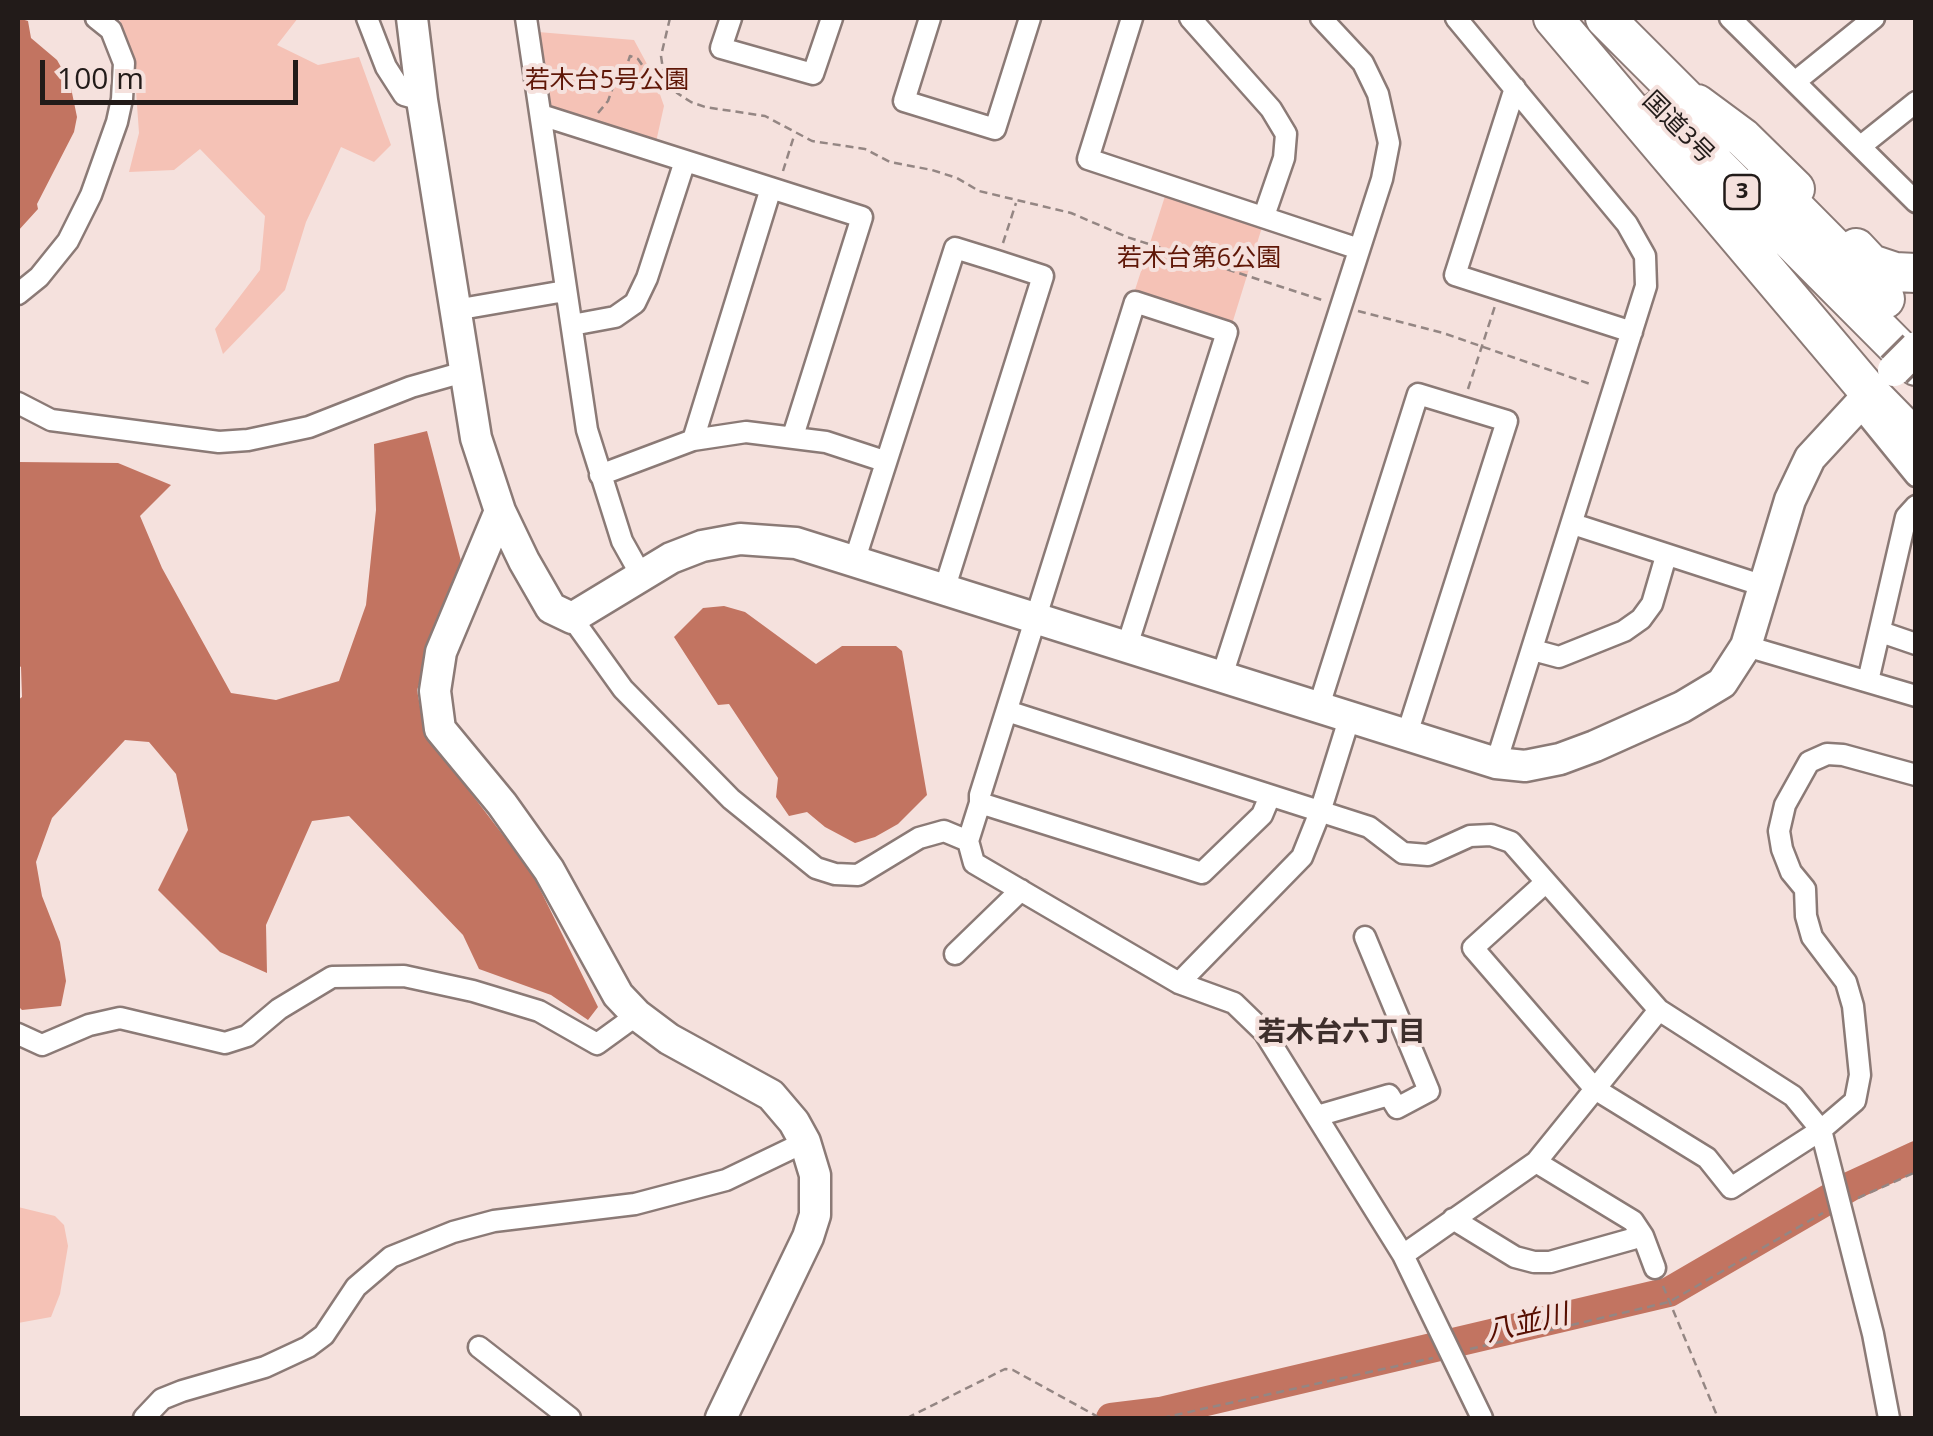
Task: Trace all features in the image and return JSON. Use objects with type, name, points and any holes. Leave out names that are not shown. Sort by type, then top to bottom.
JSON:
[{"type":"highway","points":[[1553,18],[1891,377],[1916,440]]},
{"type":"highway","name":"国道3号","points":[[1568,18],[1891,377]]},
{"type":"highway","name":"国道3号","points":[[1604,18],[1916,330]]},
{"type":"highway","points":[[1678,91],[1742,138],[1872,264],[1895,272],[1916,273]]},
{"type":"street","points":[[18,294],[68,241],[91,195],[117,122],[124,88],[124,62],[112,30],[96,18]]},
{"type":"street","points":[[367,18],[394,81],[404,94],[422,100]]},
{"type":"street","points":[[412,18],[476,438],[500,511],[551,608],[572,618],[623,689],[731,799],[816,868],[858,875],[918,838],[944,830],[968,841]]},
{"type":"street","points":[[526,18],[587,430],[622,540],[641,575]]},
{"type":"street","points":[[731,18],[722,48],[813,74],[832,18]]},
{"type":"street","points":[[930,18],[904,101],[995,129],[1030,18]]},
{"type":"street","points":[[1132,18],[1088,159],[1359,250]]},
{"type":"street","points":[[1190,18],[1271,108],[1286,134],[1284,158],[1264,216]]},
{"type":"street","points":[[1222,676],[1382,179],[1388,143],[1378,94],[1362,64],[1321,18]]},
{"type":"street","points":[[1456,18],[1627,224],[1644,256],[1646,286],[1496,762]]},
{"type":"street","points":[[1730,18],[1916,202]]},
{"type":"street","points":[[1796,80],[1874,18]]},
{"type":"street","points":[[1515,88],[1455,275],[1632,332]]},
{"type":"street","points":[[1861,146],[1916,102]]},
{"type":"street","points":[[541,115],[862,217],[793,436]]},
{"type":"street","points":[[572,325],[615,317],[635,302],[647,278],[685,161]]},
{"type":"street","points":[[693,440],[774,189]]},
{"type":"street","points":[[854,559],[954,248],[997,260],[1043,276],[945,587]]},
{"type":"street","points":[[454,310],[565,290]]},
{"type":"street","points":[[1128,646],[1227,332],[1135,302],[980,794],[968,841],[974,863],[1179,982],[1234,1003],[1252,1018],[1403,1255],[1482,1418]]},
{"type":"street","points":[[18,403],[51,420],[219,442],[248,440],[309,427],[411,387],[464,372]]},
{"type":"street","points":[[1891,377],[1916,476]]},
{"type":"street","points":[[572,618],[641,575],[702,546],[740,539],[796,543],[1496,762],[1525,766],[1560,759],[1682,708],[1722,683],[1746,646],[1790,500],[1810,458],[1891,377]]},
{"type":"street","points":[[1319,706],[1418,394],[1507,420],[1407,734]]},
{"type":"street","points":[[600,475],[693,440],[746,432],[826,442],[884,461]]},
{"type":"street","points":[[1868,681],[1906,517],[1916,506]]},
{"type":"street","points":[[500,511],[441,652],[435,691],[440,728],[549,870],[618,995],[636,1015],[669,1039],[771,1095],[805,1142],[815,1176],[816,1196],[808,1237],[722,1418]]},
{"type":"street","points":[[1573,524],[1764,586]]},
{"type":"street","points":[[1533,650],[1559,657],[1633,625],[1652,604],[1666,556]]},
{"type":"street","points":[[1881,632],[1916,644]]},
{"type":"street","points":[[1746,646],[1916,696]]},
{"type":"street","points":[[1006,711],[1369,827],[1403,853],[1428,855],[1470,836],[1491,834],[1511,842],[1659,1010],[1793,1096],[1821,1130],[1874,1334],[1889,1418]]},
{"type":"street","points":[[1179,982],[1302,858],[1350,716]]},
{"type":"street","points":[[1546,882],[1473,948],[1595,1089],[1707,1158],[1732,1188],[1821,1130],[1855,1100],[1860,1075],[1854,1006],[1846,982],[1812,937],[1805,889],[1791,872],[1782,849],[1779,831],[1785,806],[1809,762],[1827,754],[1916,776]]},
{"type":"street","points":[[980,803],[1202,873],[1262,815],[1270,796]]},
{"type":"street","points":[[955,954],[1021,890]]},
{"type":"street","points":[[1317,1116],[1389,1095],[1397,1108],[1429,1091],[1365,936]]},
{"type":"street","points":[[18,1034],[42,1045],[120,1018],[225,1043],[247,1036],[280,1008],[332,977],[404,976],[472,991],[538,1011],[596,1044],[636,1015]]},
{"type":"street","points":[[1403,1255],[1536,1162],[1659,1010]]},
{"type":"street","points":[[144,1418],[162,1400],[182,1390],[265,1367],[308,1347],[324,1336],[373,1269],[391,1257],[453,1232],[494,1221],[635,1204],[726,1180],[805,1142]]},
{"type":"street","points":[[1536,1162],[1633,1221],[1655,1268]]},
{"type":"street","points":[[1453,1220],[1515,1257],[1534,1262],[1550,1262],[1642,1236]]},
{"type":"street","points":[[479,1347],[570,1418]]},
{"type":"path","points":[[670,18],[661,56],[664,73],[677,92],[705,108],[765,116],[795,134],[865,149],[890,162],[957,178],[978,191],[1071,214],[1126,237],[1340,306],[1443,333],[1615,390]]},
{"type":"path","points":[[598,113],[608,101],[618,73],[624,74],[630,56],[638,59],[650,78],[664,73]]},
{"type":"path","points":[[774,189],[795,134]]},
{"type":"path","points":[[997,260],[1016,202]]},
{"type":"path","points":[[1462,407],[1500,290]]},
{"type":"path","points":[[1162,1418],[1669,1302],[1840,1205],[1916,1172]]},
{"type":"path","points":[[1655,1268],[1718,1418]]},
{"type":"path","points":[[907,1418],[1005,1369],[1100,1418]]},
{"type":"green space","points":[[119,18],[298,18],[277,45],[318,65],[359,57],[391,145],[374,162],[341,147],[306,222],[285,290],[223,354],[215,329],[260,270],[265,216],[200,149],[174,170],[129,172],[139,133],[134,62]]},
{"type":"green space","name":"若木台5号公園","points":[[538,32],[634,40],[664,106],[656,142],[552,110],[547,104]]},
{"type":"green space","name":"若木台第6公園","points":[[1166,193],[1263,224],[1232,324],[1134,293]]},
{"type":"green space","points":[[18,1207],[55,1216],[64,1225],[68,1246],[60,1294],[51,1317],[18,1323]]},
{"type":"shaded area","points":[[18,18],[28,21],[31,38],[57,60],[70,83],[77,117],[74,132],[37,204],[38,209],[18,231]]},
{"type":"shaded area","points":[[427,431],[462,565],[417,690],[425,733],[532,873],[598,1007],[588,1020],[551,995],[479,969],[463,935],[349,816],[312,821],[266,925],[267,973],[220,952],[158,890],[188,830],[176,774],[149,742],[125,740],[52,818],[36,862],[42,896],[60,942],[66,981],[61,1006],[22,1010],[18,1006],[18,700],[22,697],[18,665],[18,462],[118,463],[171,485],[140,516],[162,568],[231,693],[276,700],[339,681],[366,605],[376,510],[374,444]]},
{"type":"shaded area","points":[[724,606],[745,612],[816,664],[842,646],[896,646],[902,651],[927,795],[898,824],[855,843],[807,812],[789,816],[776,797],[778,778],[729,704],[718,705],[674,637],[703,608]]},
{"type":"waterway","name":"八並川","points":[[1111,1418],[1160,1412],[1669,1292],[1851,1186],[1916,1156]]},
{"type":"district","name":"若木台六丁目","points":[[1342,1033]]}]
